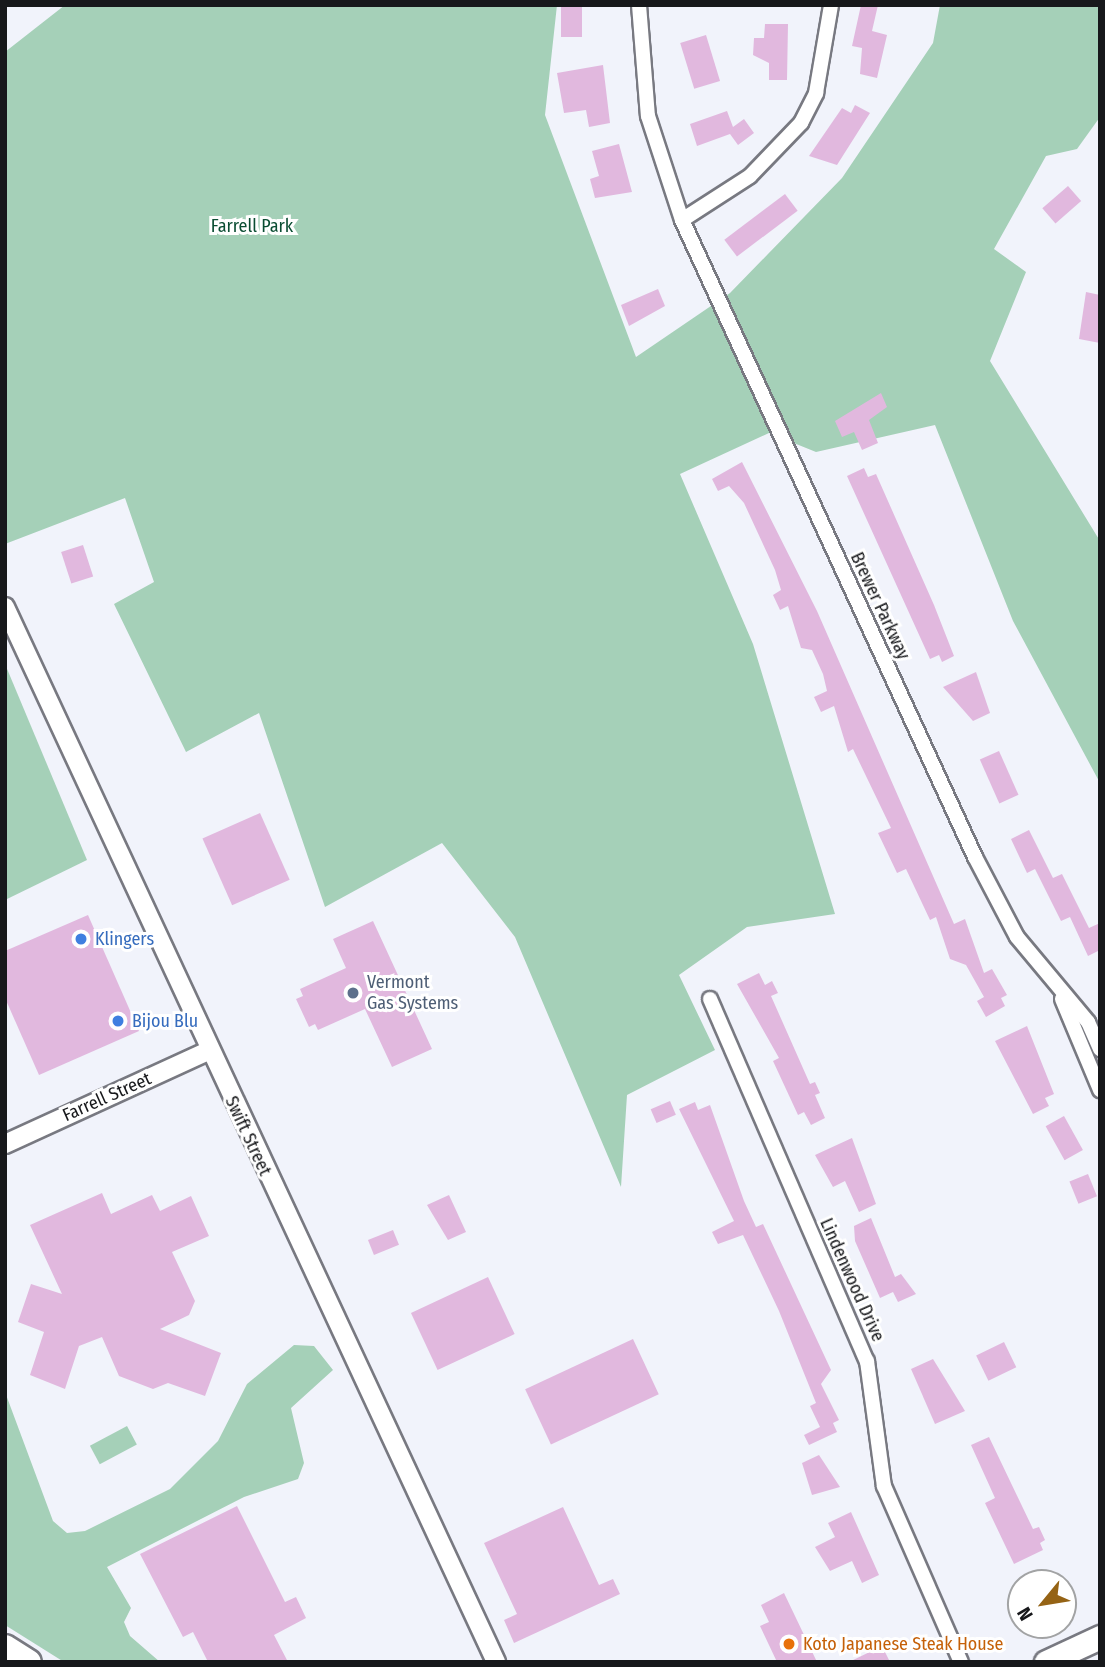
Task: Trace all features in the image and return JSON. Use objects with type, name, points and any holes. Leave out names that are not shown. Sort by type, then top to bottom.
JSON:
[{"type":"highway","points":[[1046,1662],[1100,1637]]},
{"type":"highway","points":[[5,1647],[29,1662]]},
{"type":"street","name":"Brewer Parkway","points":[[639,5],[648,116],[682,220],[975,857],[1017,937],[1061,998],[1088,1022],[1100,1049]]},
{"type":"street","points":[[682,220],[750,176],[801,122],[816,93],[831,5]]},
{"type":"street","name":"Swift Street","points":[[5,607],[208,1051],[496,1662]]},
{"type":"street","name":"Brewer Parkway","points":[[1061,998],[1100,1090]]},
{"type":"street","name":"Lindenwood Drive","points":[[710,999],[867,1361],[884,1486],[961,1662]]},
{"type":"street","name":"Farrell Street","points":[[5,1144],[208,1051]]},
{"type":"green space","name":"Farrell Park","points":[[65,5],[557,5],[545,115],[636,357],[730,293],[842,178],[933,43],[940,5],[1100,5],[1100,117],[1077,149],[1046,156],[994,249],[1026,272],[990,361],[1100,541],[1100,783],[1013,621],[935,425],[816,452],[769,433],[680,474],[753,644],[835,914],[747,927],[679,975],[715,1050],[627,1095],[621,1187],[515,937],[442,843],[325,907],[259,713],[186,752],[114,604],[154,582],[125,498],[5,544],[5,52]]},
{"type":"green space","points":[[5,664],[87,860],[5,900]]},
{"type":"green space","points":[[294,1345],[314,1346],[333,1370],[291,1408],[304,1463],[298,1479],[244,1497],[107,1567],[131,1608],[124,1622],[130,1636],[160,1662],[64,1662],[5,1625],[5,1392],[53,1521],[67,1533],[85,1531],[170,1489],[218,1441],[247,1384]]},
{"type":"green space","points":[[127,1426],[137,1445],[100,1464],[90,1446]]},
{"type":"building","points":[[561,5],[582,5],[582,37],[561,37]]},
{"type":"building","points":[[861,5],[878,5],[872,31],[887,35],[877,78],[860,74],[862,48],[852,46]]},
{"type":"building","points":[[765,24],[788,24],[787,80],[769,80],[769,63],[753,55],[754,38],[764,38]]},
{"type":"building","points":[[706,35],[720,81],[694,89],[680,43]]},
{"type":"building","points":[[603,65],[610,123],[589,127],[586,110],[564,113],[557,73]]},
{"type":"building","points":[[855,105],[870,113],[837,165],[809,156],[842,108],[851,113]]},
{"type":"building","points":[[727,111],[733,127],[744,119],[754,133],[738,145],[730,134],[697,146],[690,124]]},
{"type":"building","points":[[619,144],[632,192],[595,198],[590,179],[599,176],[592,151]]},
{"type":"building","points":[[1068,186],[1081,201],[1055,223],[1042,208]]},
{"type":"building","points":[[785,194],[798,211],[737,257],[724,240]]},
{"type":"building","points":[[658,289],[665,306],[629,326],[621,305]]},
{"type":"building","points":[[1086,292],[1100,295],[1100,343],[1079,339]]},
{"type":"building","points":[[881,393],[887,407],[869,420],[878,443],[862,450],[854,432],[842,437],[835,421]]},
{"type":"building","points":[[742,462],[817,611],[954,924],[965,919],[984,973],[992,969],[1007,995],[1001,998],[1005,1006],[986,1017],[977,1001],[984,997],[966,965],[950,959],[936,917],[930,920],[906,869],[897,873],[878,833],[891,828],[853,749],[848,752],[834,706],[821,712],[814,697],[827,691],[823,674],[812,650],[801,648],[788,606],[780,610],[773,595],[781,590],[775,570],[744,503],[729,486],[718,491],[712,479]]},
{"type":"building","points":[[864,468],[868,477],[876,474],[934,605],[954,656],[942,662],[939,655],[930,659],[847,476]]},
{"type":"building","points":[[83,545],[93,576],[71,583],[61,552]]},
{"type":"building","points":[[976,672],[990,713],[973,721],[943,687]]},
{"type":"building","points":[[999,751],[1019,795],[999,803],[980,760]]},
{"type":"building","points":[[260,813],[290,880],[232,905],[202,839]]},
{"type":"building","points":[[1029,830],[1053,878],[1062,874],[1089,928],[1100,923],[1100,950],[1088,956],[1070,917],[1061,921],[1035,869],[1027,873],[1011,839]]},
{"type":"building","points":[[88,915],[139,1031],[39,1075],[5,998],[5,951]]},
{"type":"building","name":"Vermont Gas Systems","points":[[373,921],[432,1049],[392,1067],[365,1009],[318,1030],[315,1024],[309,1027],[296,999],[303,996],[300,989],[346,968],[333,939]]},
{"type":"building","points":[[759,973],[765,985],[772,981],[778,993],[771,996],[810,1084],[815,1082],[820,1093],[815,1095],[825,1118],[811,1125],[804,1112],[798,1115],[773,1061],[779,1058],[737,984]]},
{"type":"building","points":[[1027,1026],[1054,1094],[1045,1098],[1049,1106],[1033,1114],[995,1041]]},
{"type":"building","points":[[670,1101],[676,1115],[657,1123],[651,1109]]},
{"type":"building","points":[[695,1102],[698,1110],[710,1105],[744,1201],[756,1227],[763,1224],[831,1370],[821,1384],[839,1420],[833,1423],[837,1432],[809,1445],[804,1435],[820,1427],[810,1406],[816,1403],[779,1311],[743,1235],[718,1244],[712,1232],[734,1221],[679,1109]]},
{"type":"building","points":[[1064,1116],[1083,1150],[1065,1160],[1046,1126]]},
{"type":"building","points":[[852,1138],[876,1204],[859,1212],[845,1181],[833,1187],[815,1155]]},
{"type":"building","points":[[1088,1174],[1097,1196],[1078,1204],[1069,1181]]},
{"type":"building","points":[[102,1193],[111,1214],[152,1195],[160,1211],[191,1196],[209,1236],[172,1252],[195,1301],[189,1315],[160,1329],[221,1353],[205,1396],[168,1383],[153,1389],[119,1376],[102,1337],[79,1346],[65,1389],[30,1375],[44,1332],[18,1322],[31,1284],[62,1294],[30,1225]]},
{"type":"building","points":[[449,1195],[466,1232],[448,1240],[427,1205]]},
{"type":"building","points":[[871,1218],[895,1277],[901,1274],[916,1294],[898,1302],[893,1292],[880,1298],[855,1241],[854,1226]]},
{"type":"building","points":[[393,1230],[399,1245],[374,1255],[368,1240]]},
{"type":"building","points":[[488,1277],[515,1334],[438,1370],[411,1313]]},
{"type":"building","points":[[633,1339],[659,1394],[551,1445],[525,1389]]},
{"type":"building","points":[[1004,1342],[1016,1367],[988,1381],[976,1356]]},
{"type":"building","points":[[933,1359],[965,1411],[935,1424],[911,1369]]},
{"type":"building","points":[[989,1437],[1033,1529],[1039,1527],[1045,1540],[1040,1543],[1043,1550],[1014,1564],[985,1503],[995,1498],[971,1445]]},
{"type":"building","points":[[819,1455],[840,1487],[812,1495],[802,1463]]},
{"type":"building","points":[[237,1506],[285,1602],[296,1597],[306,1618],[274,1635],[288,1662],[208,1662],[193,1632],[183,1637],[140,1554]]},
{"type":"building","points":[[563,1507],[599,1585],[613,1579],[620,1594],[514,1643],[504,1620],[517,1614],[484,1543]]},
{"type":"building","points":[[851,1512],[879,1575],[862,1583],[852,1561],[830,1571],[815,1547],[835,1537],[828,1523]]},
{"type":"building","name":"Koto Japanese Steak House","points":[[784,1593],[817,1662],[777,1662],[760,1626],[769,1622],[761,1605]]},
{"type":"building","points":[[882,1646],[890,1662],[849,1662]]},
{"type":"place","name":"Klingers","points":[[81,939]]},
{"type":"place","name":"Vermont Gas Systems","points":[[353,993]]},
{"type":"place","name":"Bijou Blu","points":[[118,1021]]},
{"type":"place","name":"Koto Japanese Steak House","points":[[789,1644]]}]
